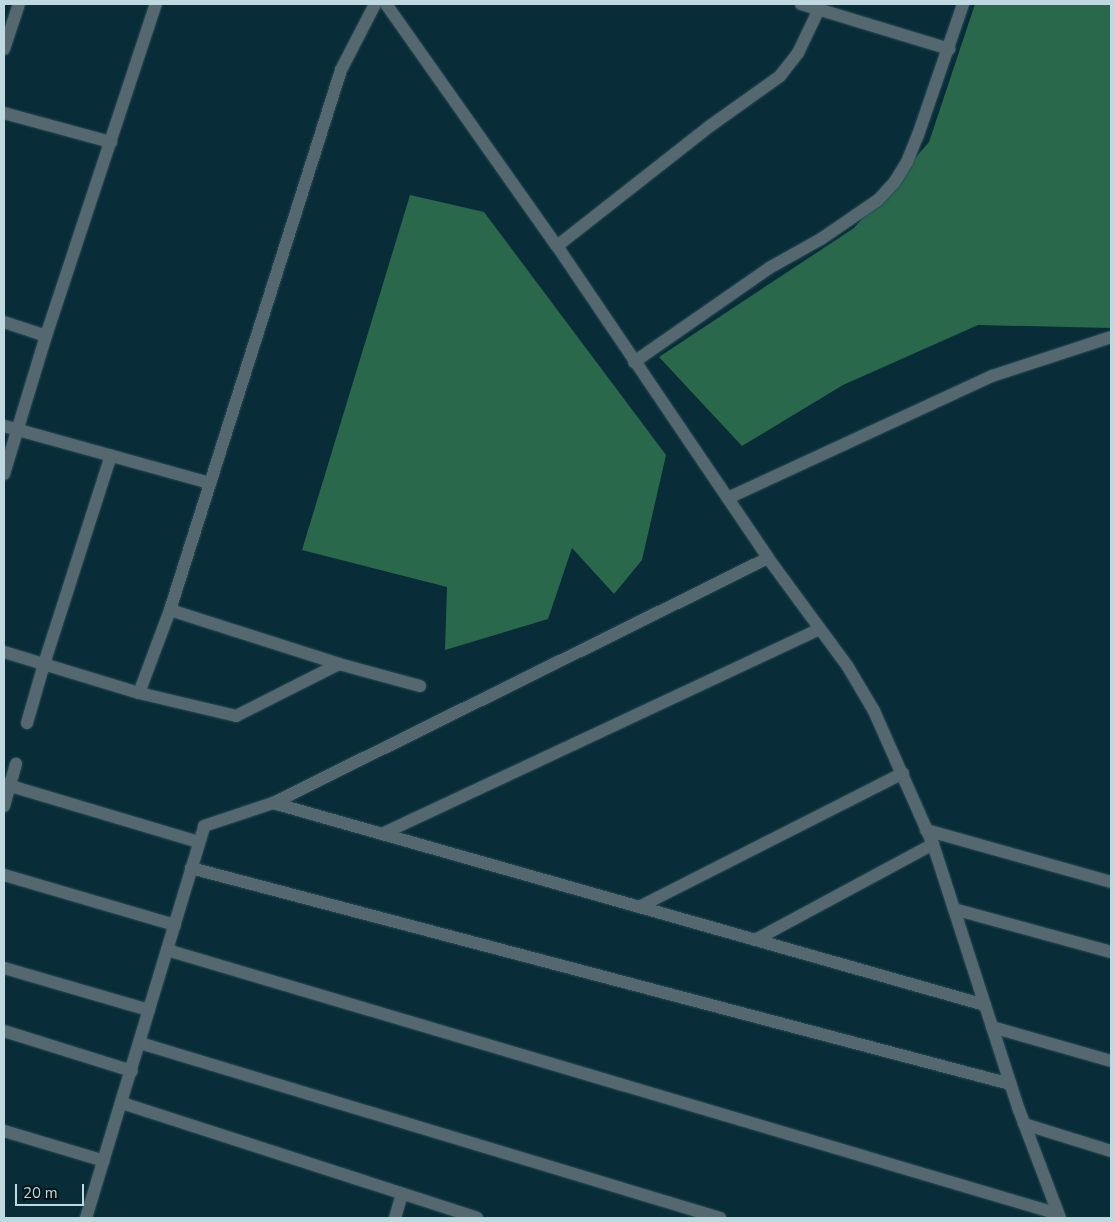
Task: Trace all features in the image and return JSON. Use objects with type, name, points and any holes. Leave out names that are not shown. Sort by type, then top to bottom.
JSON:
[{"type":"street","points":[[4,49],[18,4]]},
{"type":"street","points":[[4,474],[46,336],[156,4]]},
{"type":"street","points":[[139,692],[170,610],[341,70],[375,4]]},
{"type":"street","points":[[386,4],[557,246],[768,558],[848,667],[874,711],[933,844],[1010,1084],[1059,1216]]},
{"type":"street","points":[[801,4],[949,48]]},
{"type":"street","points":[[634,362],[769,268],[821,239],[878,200],[894,183],[907,162],[949,48],[963,4]]},
{"type":"street","points":[[557,246],[710,126],[780,76],[798,53],[819,9]]},
{"type":"street","points":[[4,113],[111,142]]},
{"type":"street","points":[[4,322],[46,336]]},
{"type":"street","points":[[728,498],[992,376],[1111,337]]},
{"type":"street","points":[[4,426],[210,483]]},
{"type":"street","points":[[27,723],[110,455]]},
{"type":"street","points":[[86,1218],[132,1071],[204,826],[273,803],[768,558]]},
{"type":"street","points":[[170,610],[339,664],[420,686]]},
{"type":"street","points":[[382,834],[820,629]]},
{"type":"street","points":[[4,652],[139,692],[236,716],[339,664]]},
{"type":"street","points":[[4,806],[7,784],[16,764]]},
{"type":"street","points":[[639,907],[903,773]]},
{"type":"street","points":[[7,784],[199,842]]},
{"type":"street","points":[[273,803],[985,1006]]},
{"type":"street","points":[[926,830],[1111,882]]},
{"type":"street","points":[[755,940],[933,844]]},
{"type":"street","points":[[192,868],[1010,1084]]},
{"type":"street","points":[[4,875],[175,925]]},
{"type":"street","points":[[954,909],[1111,952]]},
{"type":"street","points":[[167,950],[1059,1216]]},
{"type":"street","points":[[4,968],[149,1010]]},
{"type":"street","points":[[992,1027],[1111,1061]]},
{"type":"street","points":[[4,1031],[132,1071]]},
{"type":"street","points":[[140,1043],[720,1218]]},
{"type":"street","points":[[122,1103],[477,1218]]},
{"type":"street","points":[[1024,1124],[1111,1151]]},
{"type":"street","points":[[4,1131],[104,1161]]},
{"type":"street","points":[[395,1218],[402,1194]]},
{"type":"shaded area","points":[[975,4],[1111,4],[1111,328],[978,325],[843,385],[742,446],[659,357],[854,228],[929,142]]},
{"type":"shaded area","points":[[410,195],[484,212],[666,455],[642,560],[614,594],[572,548],[548,619],[445,650],[447,587],[302,550]]}]
